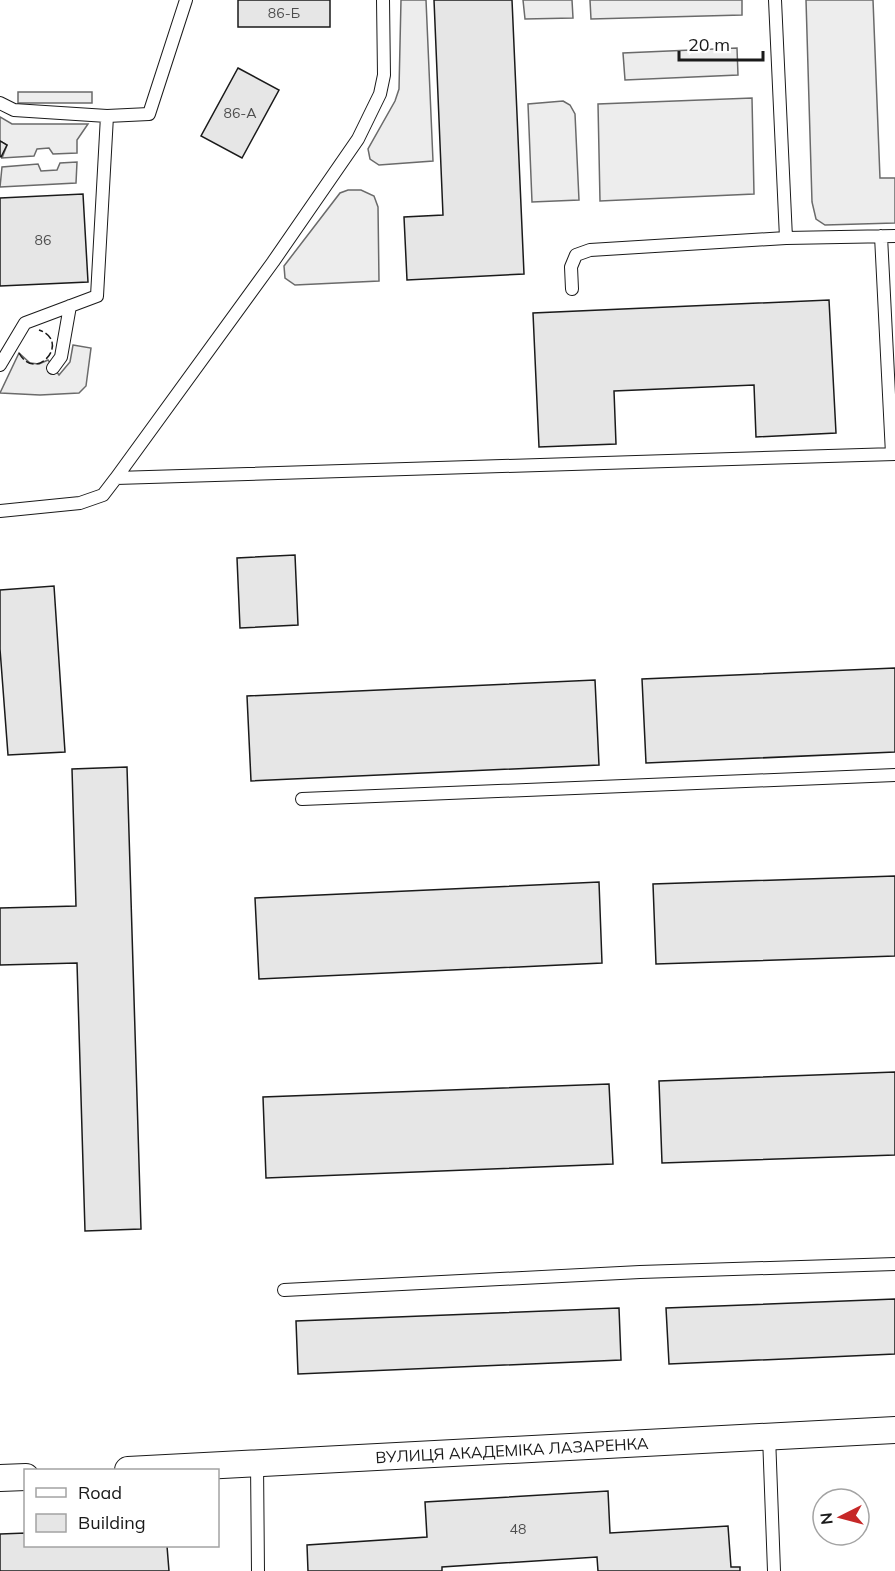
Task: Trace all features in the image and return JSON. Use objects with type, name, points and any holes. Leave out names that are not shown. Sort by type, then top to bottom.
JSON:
[{"type":"street","name":"ВУЛИЦЯ АКАДЕМІКА ЛАЗАРЕНКА","points":[[146,1469],[895,1430]]},
{"type":"street","points":[[0,1478],[24,1476]]},
{"type":"lane","points":[[0,103],[14,110],[107,116],[149,114],[186,0]]},
{"type":"lane","points":[[0,511],[80,503],[103,495],[116,478],[273,262],[358,139],[381,94],[384,75],[384,0]]},
{"type":"lane","points":[[775,0],[786,238]]},
{"type":"lane","points":[[0,365],[25,323],[97,296],[107,116]]},
{"type":"lane","points":[[116,478],[894,454],[881,236]]},
{"type":"lane","points":[[572,289],[571,267],[576,255],[590,250],[786,238],[895,236]]},
{"type":"lane","points":[[54,368],[61,357],[70,306]]},
{"type":"lane","points":[[303,798],[895,775]]},
{"type":"lane","points":[[284,1290],[640,1272],[895,1264]]},
{"type":"lane","points":[[769,1436],[774,1571]]},
{"type":"lane","points":[[257,1463],[258,1571]]},
{"type":"shaded area","points":[[401,0],[426,0],[433,161],[379,165],[370,159],[368,149],[395,101],[399,89]]},
{"type":"shaded area","points":[[523,0],[572,0],[573,18],[525,19]]},
{"type":"shaded area","points":[[590,0],[742,0],[742,15],[591,19]]},
{"type":"shaded area","points":[[806,0],[873,0],[880,178],[895,178],[895,223],[825,225],[816,219],[812,202]]},
{"type":"shaded area","points":[[737,48],[738,75],[625,80],[623,53]]},
{"type":"shaded area","points":[[18,92],[92,92],[92,103],[18,103]]},
{"type":"shaded area","points":[[752,98],[754,194],[600,201],[598,104]]},
{"type":"shaded area","points":[[563,101],[570,105],[575,114],[579,200],[532,202],[528,104]]},
{"type":"shaded area","points":[[0,117],[12,124],[88,124],[77,140],[77,153],[53,154],[49,148],[37,149],[34,156],[2,158],[7,145],[0,141]]},
{"type":"shaded area","points":[[77,162],[76,183],[0,187],[2,167],[38,164],[41,171],[57,170],[60,163]]},
{"type":"shaded area","points":[[348,190],[361,190],[374,196],[378,207],[379,281],[295,285],[285,278],[284,266],[340,193]]},
{"type":"shaded area","points":[[73,345],[91,348],[86,386],[79,393],[40,395],[0,393],[19,353],[30,363],[39,364],[48,360],[59,375],[70,362]]},
{"type":"building","points":[[238,0],[330,0],[330,27],[238,27]]},
{"type":"building","points":[[434,0],[512,0],[524,274],[407,280],[404,217],[443,215]]},
{"type":"building","points":[[238,68],[279,90],[242,158],[201,136]]},
{"type":"building","points":[[0,141],[7,145],[1,157],[0,156]]},
{"type":"building","points":[[83,194],[88,282],[0,286],[0,198]]},
{"type":"building","points":[[829,300],[836,433],[756,437],[754,385],[614,391],[616,444],[539,447],[533,313]]},
{"type":"building","points":[[295,555],[298,625],[240,628],[237,558]]},
{"type":"building","points":[[54,586],[65,752],[8,755],[0,649],[0,590]]},
{"type":"building","points":[[895,668],[895,752],[646,763],[642,679]]},
{"type":"building","points":[[595,680],[599,765],[251,781],[247,696]]},
{"type":"building","points":[[127,767],[141,1229],[85,1231],[77,963],[0,965],[0,908],[76,906],[72,769]]},
{"type":"building","points":[[895,876],[895,956],[656,964],[653,884]]},
{"type":"building","points":[[599,882],[602,963],[259,979],[255,898]]},
{"type":"building","points":[[895,1072],[895,1155],[662,1163],[659,1081]]},
{"type":"building","points":[[609,1084],[613,1164],[266,1178],[263,1097]]},
{"type":"building","points":[[895,1299],[895,1354],[669,1364],[666,1308]]},
{"type":"building","points":[[619,1308],[621,1360],[298,1374],[296,1321]]},
{"type":"building","points":[[608,1491],[610,1533],[728,1526],[731,1567],[740,1567],[740,1571],[598,1571],[597,1557],[442,1567],[442,1571],[308,1571],[307,1545],[427,1537],[425,1502]]},
{"type":"building","points":[[24,1533],[24,1547],[167,1547],[169,1571],[0,1571],[0,1534]]},
{"type":"fence","points":[[19,353],[26,361],[34,364],[48,357],[52,350],[52,343],[48,335],[39,330]]}]
